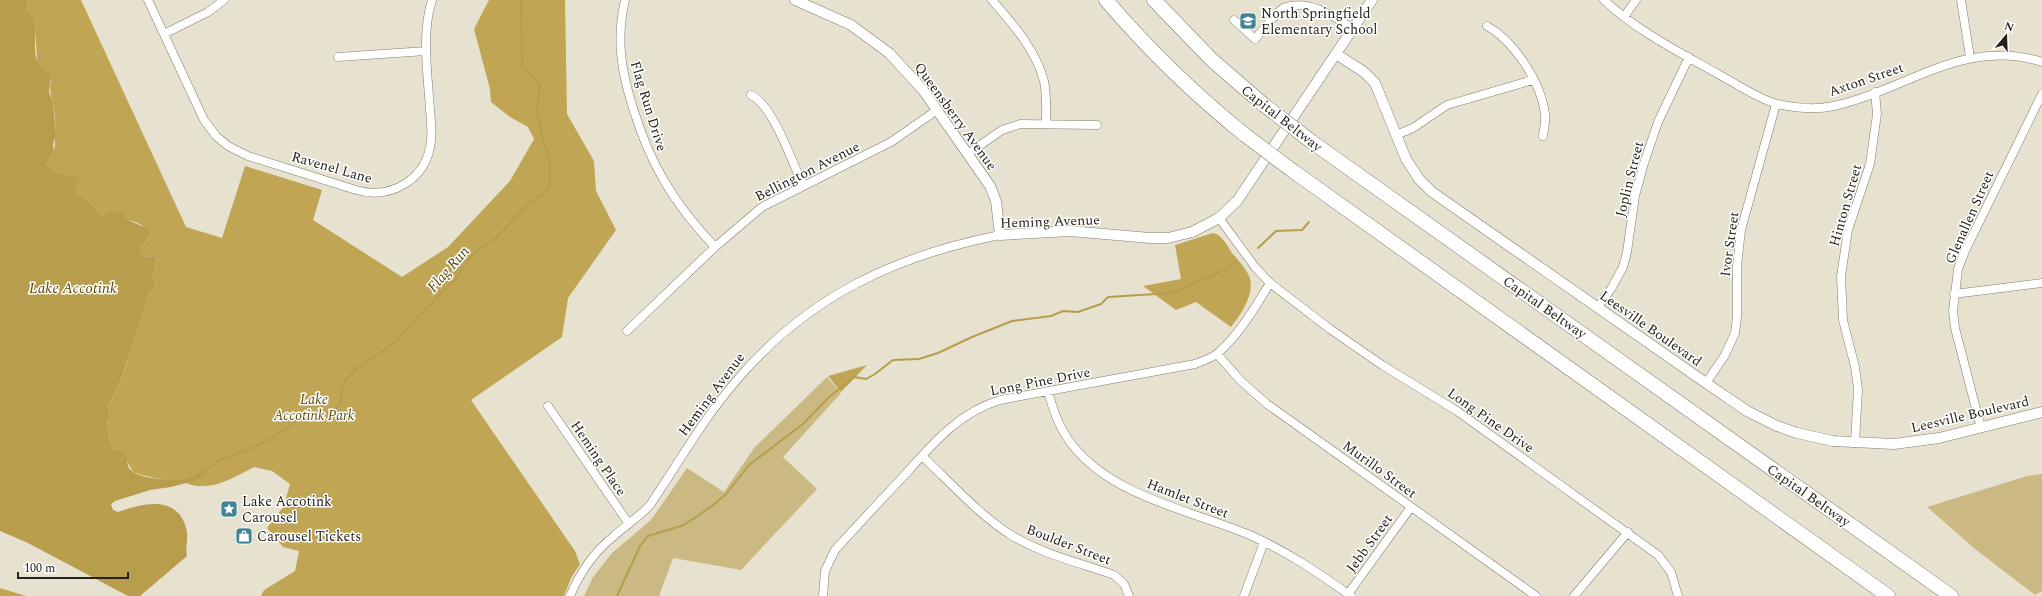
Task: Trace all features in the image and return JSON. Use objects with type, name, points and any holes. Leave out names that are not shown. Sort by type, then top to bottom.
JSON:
[{"type":"highway","points":[[1106,0],[1164,64],[1219,115],[1245,135],[1293,171],[1888,596]]},
{"type":"highway","name":"Capital Beltway","points":[[1154,0],[1212,60],[1264,105],[1312,142],[1951,596]]},
{"type":"street","name":"Ravenel Lane","points":[[148,0],[204,120],[222,141],[248,156],[356,190],[371,193],[389,192],[406,184],[419,172],[428,156],[432,135],[426,51],[427,28],[432,0]]},
{"type":"street","points":[[164,34],[208,12],[224,0]]},
{"type":"street","name":"Flag Run Drive","points":[[625,0],[620,29],[621,65],[641,135],[652,162],[672,196],[715,247]]},
{"type":"street","name":"Queensberry Avenue","points":[[795,0],[834,16],[869,38],[904,68],[968,153],[993,192],[998,211],[1000,235]]},
{"type":"street","points":[[992,0],[1030,50],[1040,68],[1046,93],[1046,124]]},
{"type":"street","name":"Heming Avenue","points":[[570,596],[588,563],[601,547],[640,516],[650,505],[735,382],[765,349],[799,319],[848,287],[895,264],[947,247],[1000,235],[1070,231],[1150,238],[1168,238],[1192,232],[1219,218],[1240,197],[1372,0]]},
{"type":"street","name":"Axton Street","points":[[1604,0],[1643,31],[1754,94],[1776,104],[1802,108],[1820,108],[1843,104],[1945,64],[1970,57],[2003,56],[2042,62]]},
{"type":"street","points":[[1624,17],[1636,0]]},
{"type":"street","points":[[1961,0],[1970,57]]},
{"type":"street","points":[[1234,20],[1255,39],[1284,7],[1304,2],[1323,8],[1352,29]]},
{"type":"street","points":[[1487,26],[1498,32],[1508,41],[1521,59],[1533,80],[1544,110],[1545,121],[1543,136]]},
{"type":"street","points":[[338,57],[426,51]]},
{"type":"street","name":"Leesville Boulevard","points":[[1336,54],[1364,72],[1375,83],[1406,159],[1414,172],[1432,192],[1747,411],[1777,426],[1816,438],[1878,445],[1911,443],[1981,428],[2042,412]]},
{"type":"street","name":"Joplin Street","points":[[1597,308],[1623,267],[1627,252],[1635,196],[1646,156],[1658,122],[1689,57]]},
{"type":"street","points":[[1396,135],[1413,128],[1448,105],[1533,80]]},
{"type":"street","name":"Hinton Street","points":[[1854,443],[1858,388],[1855,367],[1843,320],[1841,276],[1848,230],[1870,164],[1877,114],[1874,92]]},
{"type":"street","name":"Glenallen Street","points":[[1981,428],[1955,328],[1954,294],[1958,269],[1965,251],[2042,94]]},
{"type":"street","points":[[751,95],[758,99],[769,112],[803,185]]},
{"type":"street","name":"Ivor Street","points":[[1706,383],[1725,355],[1735,333],[1737,317],[1737,266],[1741,230],[1776,104]]},
{"type":"street","name":"Bellington Avenue","points":[[627,331],[715,247],[762,207],[803,185],[886,145],[937,110]]},
{"type":"street","points":[[968,153],[997,132],[1020,124],[1097,125]]},
{"type":"street","name":"Long Pine Drive","points":[[1219,218],[1255,267],[1270,282],[1356,348],[1457,411],[1628,532],[1662,558],[1674,579],[1678,596]]},
{"type":"street","name":"Long Pine Drive","points":[[823,596],[825,570],[835,550],[922,456],[951,427],[978,408],[1000,400],[1185,367],[1217,354],[1240,328],[1270,282]]},
{"type":"street","points":[[1954,294],[2042,283]]},
{"type":"street","name":"Murillo Street","points":[[1217,354],[1241,381],[1266,404],[1536,596]]},
{"type":"street","name":"Hamlet Street","points":[[1048,391],[1054,413],[1066,436],[1080,454],[1098,470],[1149,498],[1264,542],[1302,563],[1349,595]]},
{"type":"street","name":"Heming Place","points":[[548,406],[629,524]]},
{"type":"street","name":"Boulder Street","points":[[922,456],[989,518],[1010,534],[1034,546],[1114,575],[1124,584],[1129,596]]},
{"type":"street","name":"Jebb Street","points":[[1349,595],[1411,507]]},
{"type":"street","points":[[1574,596],[1628,532]]},
{"type":"street","points":[[1244,596],[1264,542]]},
{"type":"shaded area","points":[[827,377],[841,393],[783,457],[817,489],[741,570],[673,558],[659,596],[584,596],[593,577],[612,553],[651,520],[687,468],[724,492],[754,448]]},
{"type":"shaded area","points":[[2042,474],[2042,591],[2035,595],[1975,549],[1927,507],[2027,476]]},
{"type":"green space","name":"Lake Accotink Park","points":[[27,0],[81,0],[186,227],[222,238],[245,166],[322,190],[313,220],[402,277],[448,247],[510,181],[534,139],[528,127],[510,117],[491,102],[490,89],[474,29],[489,0],[565,0],[567,114],[594,161],[596,191],[616,230],[568,298],[562,337],[471,400],[575,551],[580,564],[571,578],[564,596],[261,596],[264,590],[295,571],[299,551],[283,547],[267,528],[284,506],[290,484],[272,471],[254,467],[229,480],[202,486],[184,482],[201,479],[201,473],[185,479],[171,480],[133,472],[121,451],[113,448],[110,442],[106,422],[110,417],[108,406],[123,376],[147,298],[156,285],[153,277],[157,256],[147,257],[140,253],[141,246],[151,236],[143,226],[130,220],[103,217],[88,200],[75,193],[79,177],[57,173],[46,164],[54,151],[55,140],[55,116],[50,90],[51,80],[37,63],[35,20],[26,8],[28,3]]},
{"type":"green space","points":[[1213,233],[1224,241],[1246,270],[1251,283],[1251,289],[1246,303],[1231,327],[1196,302],[1176,310],[1143,286],[1181,279],[1175,245]]},
{"type":"green space","points":[[867,365],[841,392],[828,376]]},
{"type":"green space","points":[[0,588],[26,596],[0,596]]},
{"type":"water","name":"Lake Accotink","points":[[0,0],[27,0],[28,3],[26,8],[33,16],[35,21],[36,58],[39,64],[51,74],[49,92],[53,103],[56,136],[53,144],[54,152],[46,164],[57,173],[80,177],[75,193],[88,200],[103,217],[108,211],[124,213],[126,219],[148,229],[151,236],[141,246],[140,253],[147,257],[157,256],[153,277],[156,285],[147,298],[143,315],[123,375],[108,406],[110,417],[106,422],[111,445],[127,457],[128,466],[131,470],[137,474],[152,478],[170,480],[183,479],[197,474],[211,466],[201,479],[171,487],[150,490],[115,501],[111,504],[113,510],[118,512],[128,508],[150,504],[160,504],[169,507],[177,512],[183,520],[187,532],[187,556],[140,596],[128,596],[28,543],[0,531]]},
{"type":"waterway","name":"Flag Run","points":[[211,466],[223,459],[269,440],[291,425],[305,413],[331,412],[340,404],[343,383],[357,368],[397,341],[409,326],[457,277],[472,255],[498,236],[529,203],[546,193],[550,185],[550,159],[542,136],[537,111],[540,85],[522,65],[521,0]]},
{"type":"waterway","points":[[1258,248],[1276,231],[1302,230],[1309,222]]},
{"type":"waterway","points":[[617,596],[640,546],[648,536],[684,525],[712,506],[726,494],[749,465],[803,424],[828,398],[854,377],[866,379],[893,360],[919,359],[938,353],[1012,321],[1051,316],[1063,311],[1078,312],[1101,304],[1108,297],[1172,293],[1218,273],[1237,262]]},
{"type":"place","name":"North Springfield Elementary School","points":[[1248,21]]},
{"type":"place","name":"Lake Accotink Carousel","points":[[229,509]]},
{"type":"place","name":"Carousel Tickets","points":[[244,536]]}]
